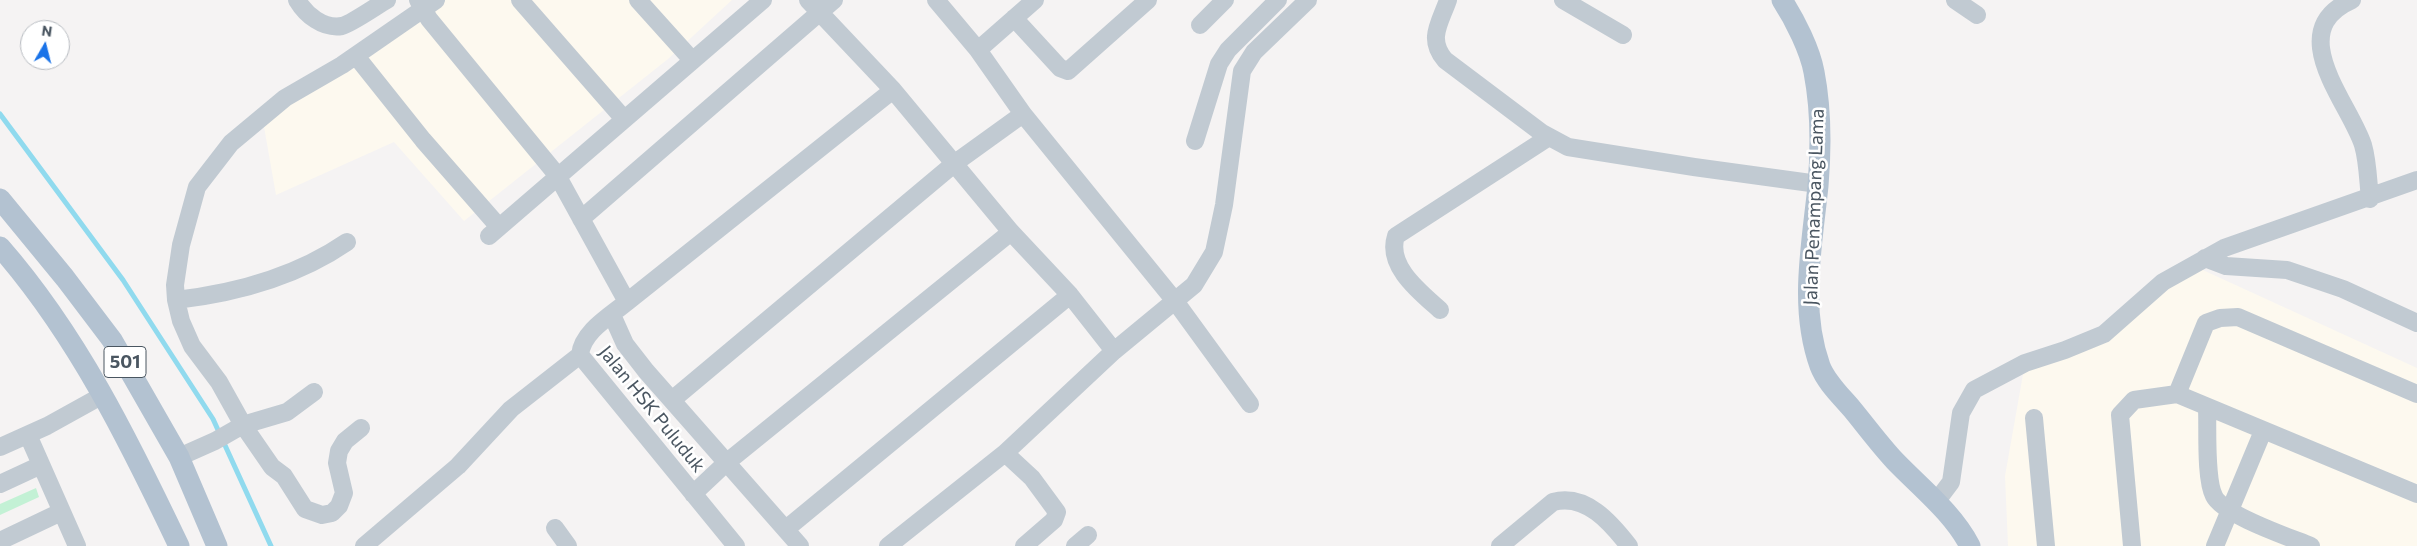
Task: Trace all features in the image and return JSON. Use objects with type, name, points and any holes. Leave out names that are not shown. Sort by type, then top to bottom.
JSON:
[{"type":"main road","name":"Jalan Penampang Lama","points":[[1782,0],[1796,24],[1814,72],[1820,132],[1818,184],[1808,287],[1814,344],[1821,368],[1835,389],[1894,460],[1936,502],[1965,536],[1970,546]]},
{"type":"main road","name":"501","points":[[0,199],[65,278],[112,340],[179,457],[217,546]]},
{"type":"main road","name":"501","points":[[0,246],[19,268],[65,331],[103,395],[140,464],[179,546]]},
{"type":"street","points":[[297,0],[304,12],[319,22],[343,26],[387,0]]},
{"type":"street","points":[[520,0],[624,119]]},
{"type":"street","points":[[638,0],[692,60]]},
{"type":"street","points":[[356,56],[494,231],[763,0]]},
{"type":"street","points":[[581,219],[814,6],[834,0]]},
{"type":"street","points":[[936,0],[978,50],[1023,114],[1175,301],[1250,404]]},
{"type":"street","points":[[978,50],[1035,0]]},
{"type":"street","points":[[1014,18],[1060,68],[1068,71],[1148,0]]},
{"type":"street","points":[[1200,25],[1225,0]]},
{"type":"street","points":[[1195,141],[1219,64],[1228,50],[1278,0]]},
{"type":"street","points":[[1448,0],[1435,36],[1436,50],[1445,60],[1549,137],[1568,147],[1818,184]]},
{"type":"street","points":[[1563,0],[1623,35]]},
{"type":"street","points":[[1954,0],[1977,15]]},
{"type":"street","points":[[2352,0],[2343,4],[2328,18],[2322,30],[2320,51],[2324,66],[2363,144],[2367,163],[2370,198]]},
{"type":"street","points":[[888,546],[1005,454],[1114,351],[1194,285],[1214,252],[1224,205],[1242,71],[1254,52],[1303,2]]},
{"type":"street","points":[[361,428],[345,441],[339,450],[337,463],[344,493],[339,506],[332,513],[322,516],[305,510],[284,476],[272,466],[238,428],[219,382],[192,346],[181,322],[176,300],[175,285],[181,245],[197,187],[230,143],[285,98],[356,56],[426,3],[557,175],[627,302]]},
{"type":"street","points":[[814,6],[893,90],[1011,232],[1070,295],[1114,351]]},
{"type":"street","name":"Jalan HSK Puluduk","points":[[736,546],[580,355],[581,346],[586,337],[627,302],[893,90]]},
{"type":"street","points":[[672,400],[955,163],[1023,114]]},
{"type":"street","points":[[1440,310],[1416,288],[1396,261],[1393,252],[1396,236],[1549,137]]},
{"type":"street","points":[[1936,502],[1950,482],[1961,413],[1974,390],[2026,363],[2104,334],[2163,282],[2224,248],[2417,180]]},
{"type":"street","points":[[693,494],[726,462],[1011,232]]},
{"type":"street","points":[[176,300],[212,296],[266,282],[320,260],[347,242]]},
{"type":"street","points":[[2205,258],[2226,266],[2287,270],[2343,289],[2417,323]]},
{"type":"street","points":[[786,529],[1070,295]]},
{"type":"street","points":[[612,315],[625,344],[800,546]]},
{"type":"street","points":[[2177,394],[2206,323],[2220,318],[2238,317],[2417,394]]},
{"type":"street","points":[[364,546],[458,466],[512,409],[580,355]]},
{"type":"street","points":[[179,457],[215,441],[238,428],[287,412],[314,392]]},
{"type":"street","points":[[2132,546],[2120,415],[2134,400],[2177,394],[2417,494]]},
{"type":"street","points":[[0,447],[28,436],[103,395]]},
{"type":"street","points":[[2207,408],[2210,477],[2214,496],[2229,511],[2311,546]]},
{"type":"street","points":[[2034,418],[2046,546]]},
{"type":"street","points":[[2215,546],[2263,431]]},
{"type":"street","points":[[28,436],[77,546]]},
{"type":"street","points":[[1005,454],[1032,478],[1057,512],[1054,520],[1024,546]]},
{"type":"street","points":[[0,484],[41,465]]},
{"type":"street","points":[[1500,546],[1552,502],[1561,499],[1574,501],[1595,510],[1612,524],[1629,546]]},
{"type":"street","points":[[0,541],[61,512]]},
{"type":"street","points":[[555,528],[568,546]]},
{"type":"shaded area","points":[[440,0],[732,0],[668,59],[464,221],[394,142],[276,195],[263,121]]},
{"type":"shaded area","points":[[2194,266],[2417,368],[2417,546],[2008,546],[2005,476],[2025,363],[2104,334]]},
{"type":"green space","points":[[36,488],[39,497],[0,515],[0,504]]},
{"type":"waterway","points":[[0,114],[123,280],[213,419],[271,546]]}]
